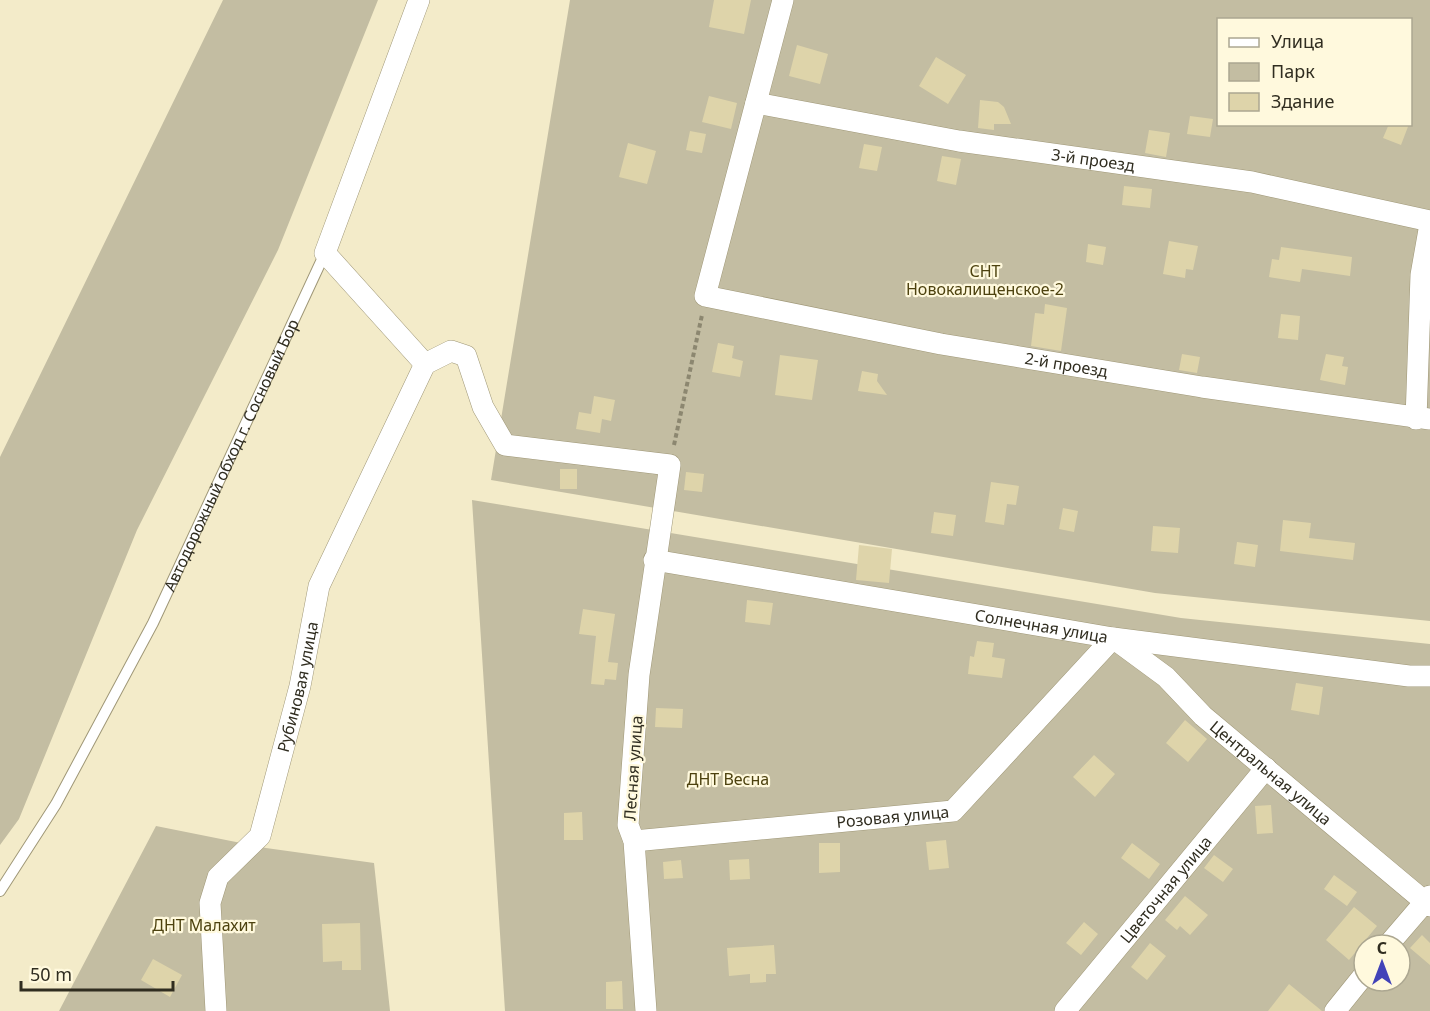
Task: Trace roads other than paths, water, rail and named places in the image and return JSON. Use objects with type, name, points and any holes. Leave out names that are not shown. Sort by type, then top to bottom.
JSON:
[{"type":"street","name":"Автодорожный обход г. Сосновый Бор","points":[[325,253],[419,0]]},
{"type":"street","points":[[756,103],[783,0]]},
{"type":"street","name":"3-й проезд","points":[[756,103],[959,141],[1252,182],[1430,222]]},
{"type":"street","name":"2-й проезд","points":[[756,103],[705,296],[941,344],[1202,387],[1423,419]]},
{"type":"street","points":[[1423,419],[1421,275],[1430,222]]},
{"type":"street","points":[[325,253],[425,364]]},
{"type":"street","name":"Лесная улица","points":[[425,364],[451,351],[466,356],[483,407],[505,445],[670,465],[654,560],[639,675],[628,825],[634,841],[646,1011]]},
{"type":"street","name":"Рубиновая улица","points":[[216,1011],[210,903],[218,877],[260,836],[300,686],[319,586],[425,364]]},
{"type":"street","name":"Солнечная улица","points":[[654,560],[1113,638],[1409,676],[1430,676]]},
{"type":"street","name":"Центральная улица","points":[[1113,638],[1166,677],[1203,716],[1428,900]]},
{"type":"street","name":"Розовая улица","points":[[634,841],[953,811],[1113,638]]},
{"type":"street","name":"Цветочная улица","points":[[1065,1011],[1266,768]]},
{"type":"street","points":[[1399,933],[1428,900]]},
{"type":"street","points":[[1335,1011],[1352,990]]},
{"type":"lane","name":"Автодорожный обход г. Сосновый Бор","points":[[0,891],[56,804],[153,623],[325,253]]},
{"type":"park label","name":"СНТ Новокалищенское-2","points":[[985,280]]},
{"type":"park label","name":"ДНТ Весна","points":[[728,779]]},
{"type":"park label","name":"ДНТ Малахит","points":[[204,925]]}]
